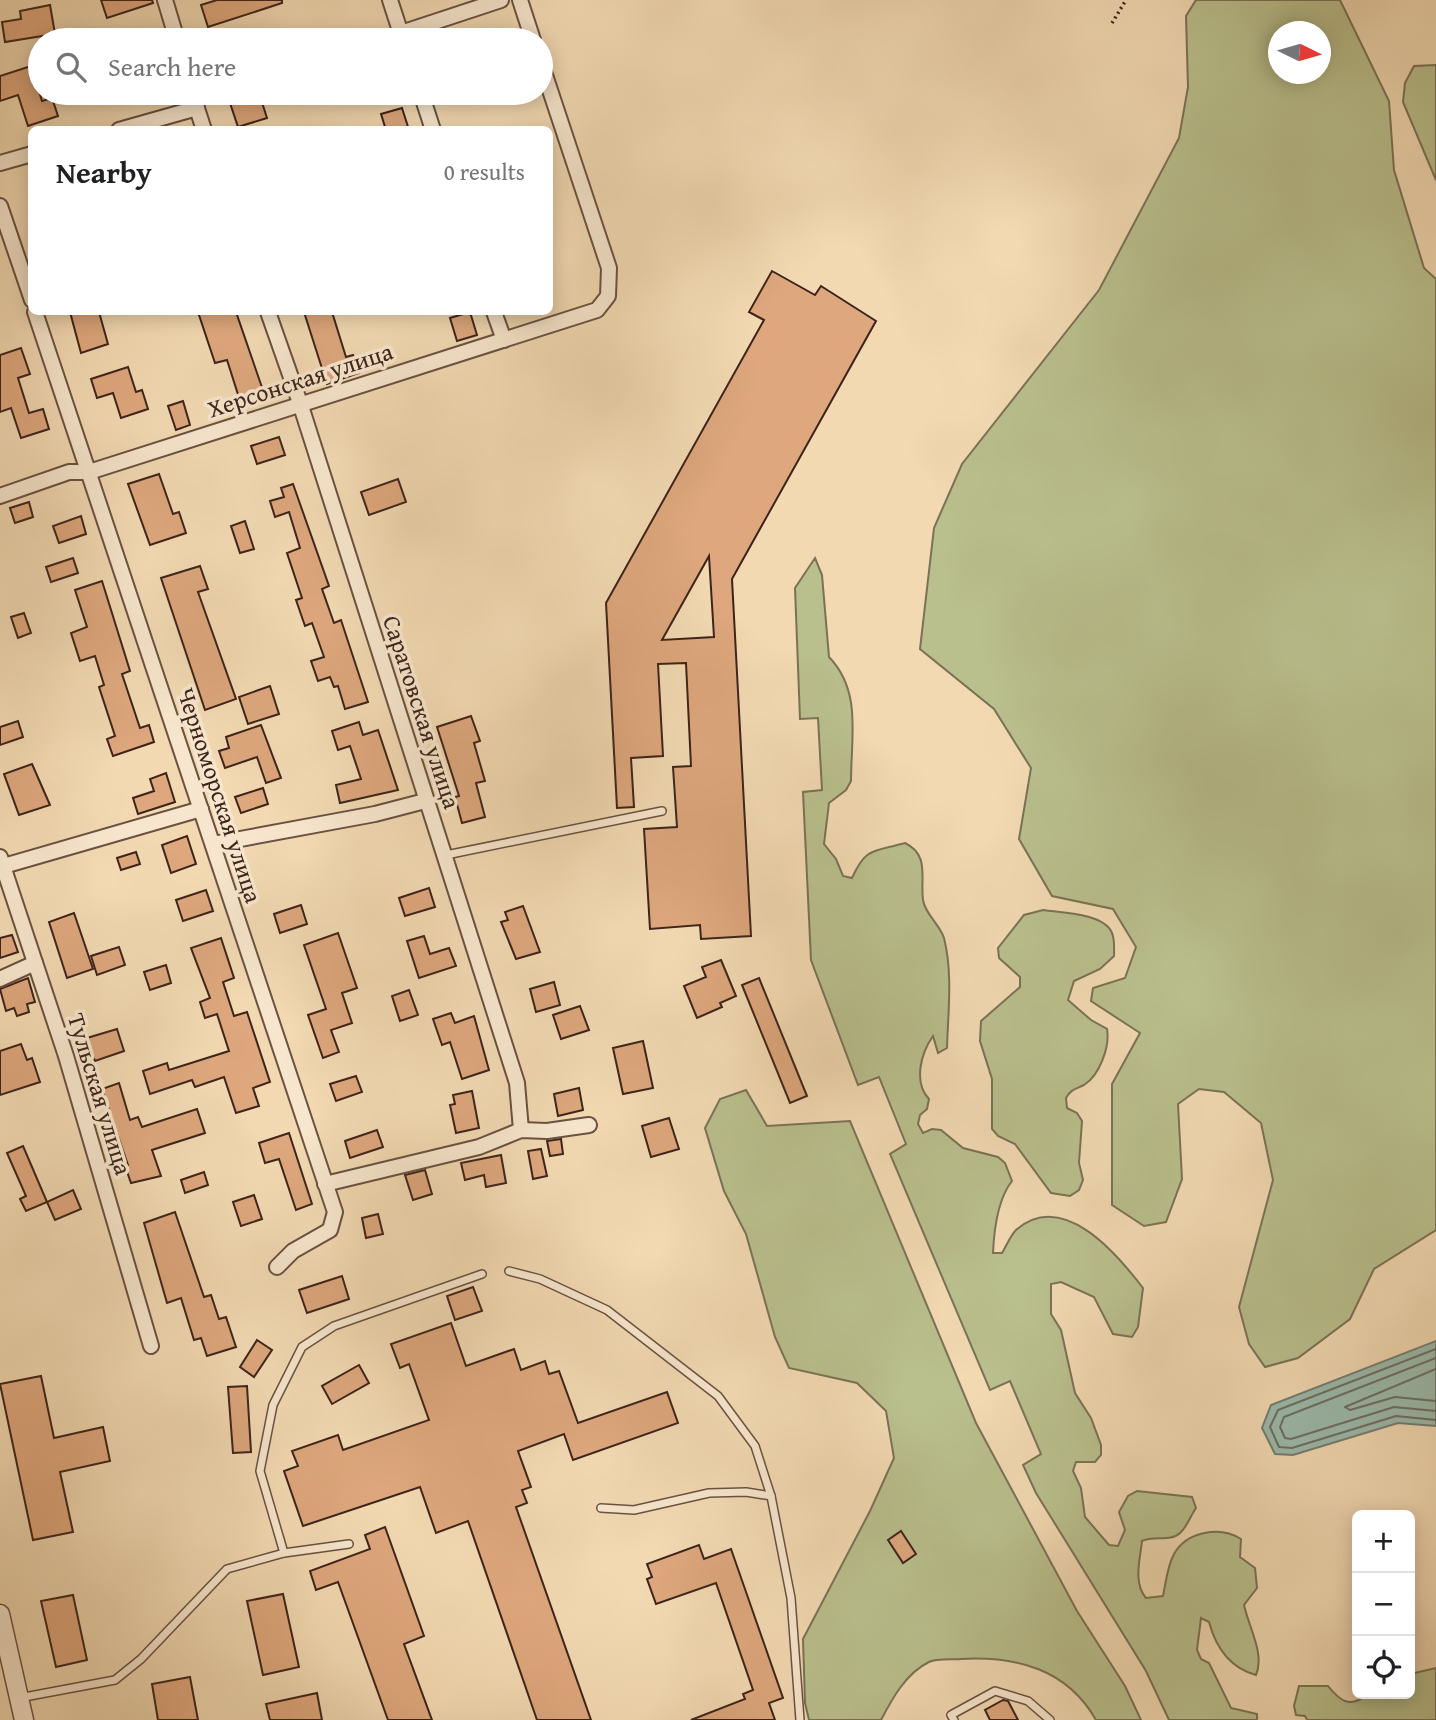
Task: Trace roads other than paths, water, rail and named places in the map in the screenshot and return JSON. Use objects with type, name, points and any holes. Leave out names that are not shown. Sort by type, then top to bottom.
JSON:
[{"type":"street","points":[[165,0],[173,28]]},
{"type":"street","points":[[390,0],[399,28]]},
{"type":"street","points":[[426,28],[501,0]]},
{"type":"street","points":[[520,0],[529,28]]},
{"type":"street","name":"Херсонская улица","points":[[0,496],[69,472],[89,472],[597,310],[608,296],[609,268],[553,99]]},
{"type":"street","points":[[196,105],[203,126]]},
{"type":"street","points":[[425,105],[432,126]]},
{"type":"street","points":[[133,126],[197,108]]},
{"type":"street","points":[[0,163],[28,155]]},
{"type":"street","points":[[0,206],[28,288]]},
{"type":"street","name":"Черноморская улица","points":[[36,315],[335,1212],[330,1230],[293,1251],[277,1268]]},
{"type":"street","name":"Саратовская улица","points":[[269,315],[300,403],[425,801],[446,855],[517,1083],[521,1130]]},
{"type":"street","points":[[495,315],[504,340]]},
{"type":"street","points":[[213,844],[375,814],[425,801]]},
{"type":"street","points":[[1,864],[201,808]]},
{"type":"street","name":"Тульская улица","points":[[1,864],[35,963],[150,1346]]},
{"type":"street","points":[[0,979],[35,963]]},
{"type":"street","points":[[325,1184],[479,1147],[521,1130],[547,1131],[589,1125]]},
{"type":"street","points":[[0,1614],[24,1720]]},
{"type":"lane","points":[[446,855],[663,811]]},
{"type":"lane","points":[[509,1271],[540,1279],[607,1310],[718,1396],[755,1446],[771,1496],[791,1598],[800,1720]]},
{"type":"lane","points":[[284,1553],[260,1471],[272,1405],[302,1348],[346,1321],[482,1274]]},
{"type":"lane","points":[[601,1507],[634,1510],[709,1493],[746,1492],[771,1496]]},
{"type":"lane","points":[[18,1698],[115,1680],[141,1659],[227,1569],[284,1553],[349,1544]]},
{"type":"lane","points":[[954,1720],[951,1715],[995,1691],[1028,1701],[1050,1720]]},
{"type":"water","points":[[1436,1341],[1436,1426],[1398,1423],[1293,1455],[1275,1454],[1262,1428],[1271,1405]]}]
